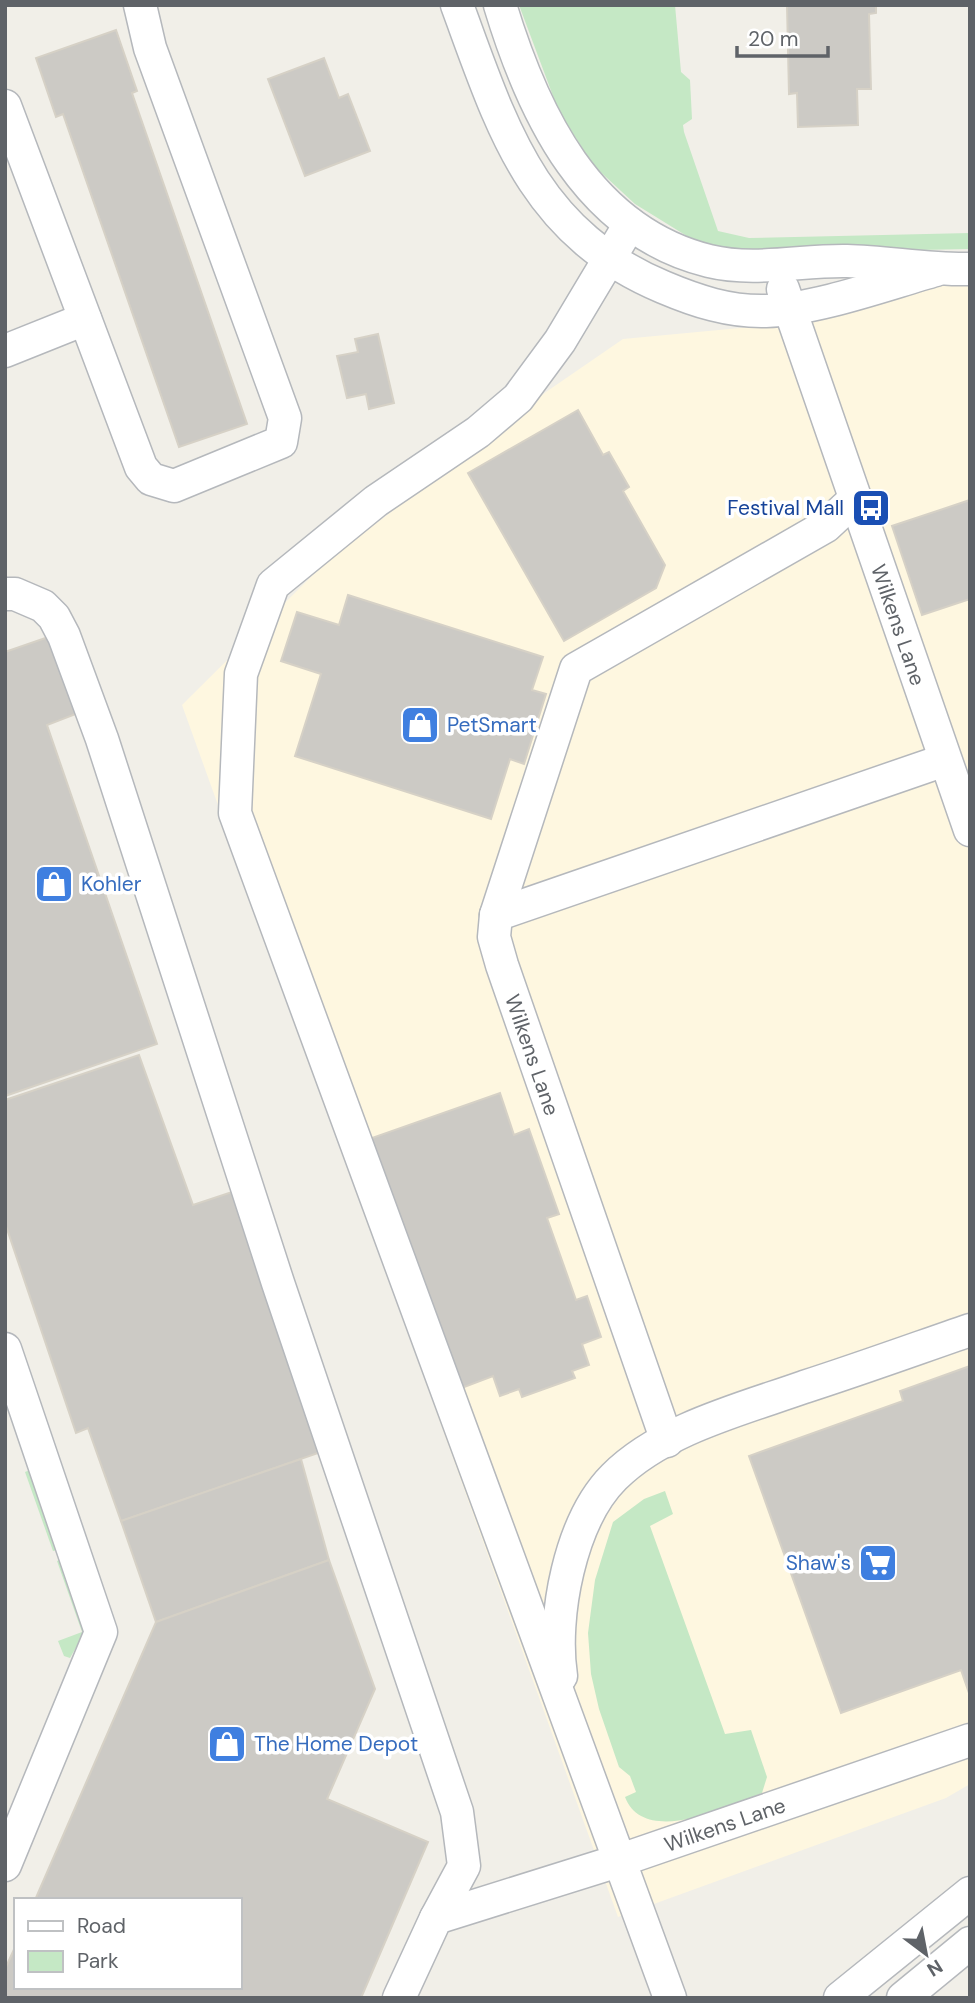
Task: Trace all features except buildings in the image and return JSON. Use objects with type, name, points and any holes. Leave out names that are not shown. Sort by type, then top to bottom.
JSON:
[{"type":"street","points":[[5,106],[141,467],[151,480],[174,486],[281,442],[285,418],[150,48],[140,5]]},
{"type":"street","points":[[457,5],[516,156],[563,220],[611,259],[651,283],[701,302],[751,311],[789,308],[936,270]]},
{"type":"street","points":[[500,5],[535,98],[555,140],[584,183],[630,224],[680,251],[709,261],[776,264],[848,261],[936,270],[970,269]]},
{"type":"street","points":[[630,224],[560,341],[518,398],[478,432],[376,501],[273,585],[241,674],[234,813],[670,1998]]},
{"type":"street","name":"Wilkens Lane","points":[[776,264],[970,830]]},
{"type":"street","points":[[5,351],[85,319]]},
{"type":"street","name":"Wilkens Lane","points":[[667,1441],[502,965],[494,937],[496,915],[576,669],[826,526],[855,499]]},
{"type":"street","points":[[5,594],[32,599],[54,617],[78,674],[457,1812],[464,1866],[436,1918],[399,1998]]},
{"type":"street","points":[[496,915],[946,760]]},
{"type":"street","points":[[575,1739],[558,1653],[561,1618],[581,1525],[590,1506],[616,1475],[698,1424],[970,1330]]},
{"type":"street","points":[[5,1349],[16,1417],[101,1632],[5,1866]]},
{"type":"street","name":"Wilkens Lane","points":[[436,1918],[618,1861],[970,1740]]},
{"type":"street","points":[[840,1998],[970,1893]]},
{"type":"street","points":[[903,1998],[970,1943]]},
{"type":"shaded area","name":"Festival Mall","points":[[970,279],[970,1784],[946,1798],[618,1917],[182,705],[325,563],[546,392],[623,339],[815,321],[935,284]]},
{"type":"green space","points":[[519,5],[675,5],[681,72],[690,80],[692,119],[683,125],[684,132],[718,231],[749,238],[970,233],[970,249],[762,253],[722,250],[690,238],[635,204],[594,166],[559,112]]},
{"type":"green space","points":[[30,1470],[58,1550],[53,1551],[25,1472]]},
{"type":"green space","points":[[665,1491],[673,1514],[650,1526],[725,1734],[751,1730],[767,1777],[762,1793],[709,1814],[668,1821],[650,1819],[635,1812],[625,1797],[636,1792],[630,1776],[619,1767],[599,1709],[591,1674],[588,1633],[595,1580],[613,1522],[644,1499]]},
{"type":"green space","points":[[62,1559],[86,1630],[70,1658],[64,1656],[58,1641],[82,1632],[57,1561]]},
{"type":"place","name":"Festival Mall","points":[[871,508]]},
{"type":"place","name":"PetSmart","points":[[420,725]]},
{"type":"place","name":"Kohler","points":[[54,884]]},
{"type":"place","name":"Shaw's","points":[[878,1563]]},
{"type":"place","name":"The Home Depot","points":[[227,1744]]}]
